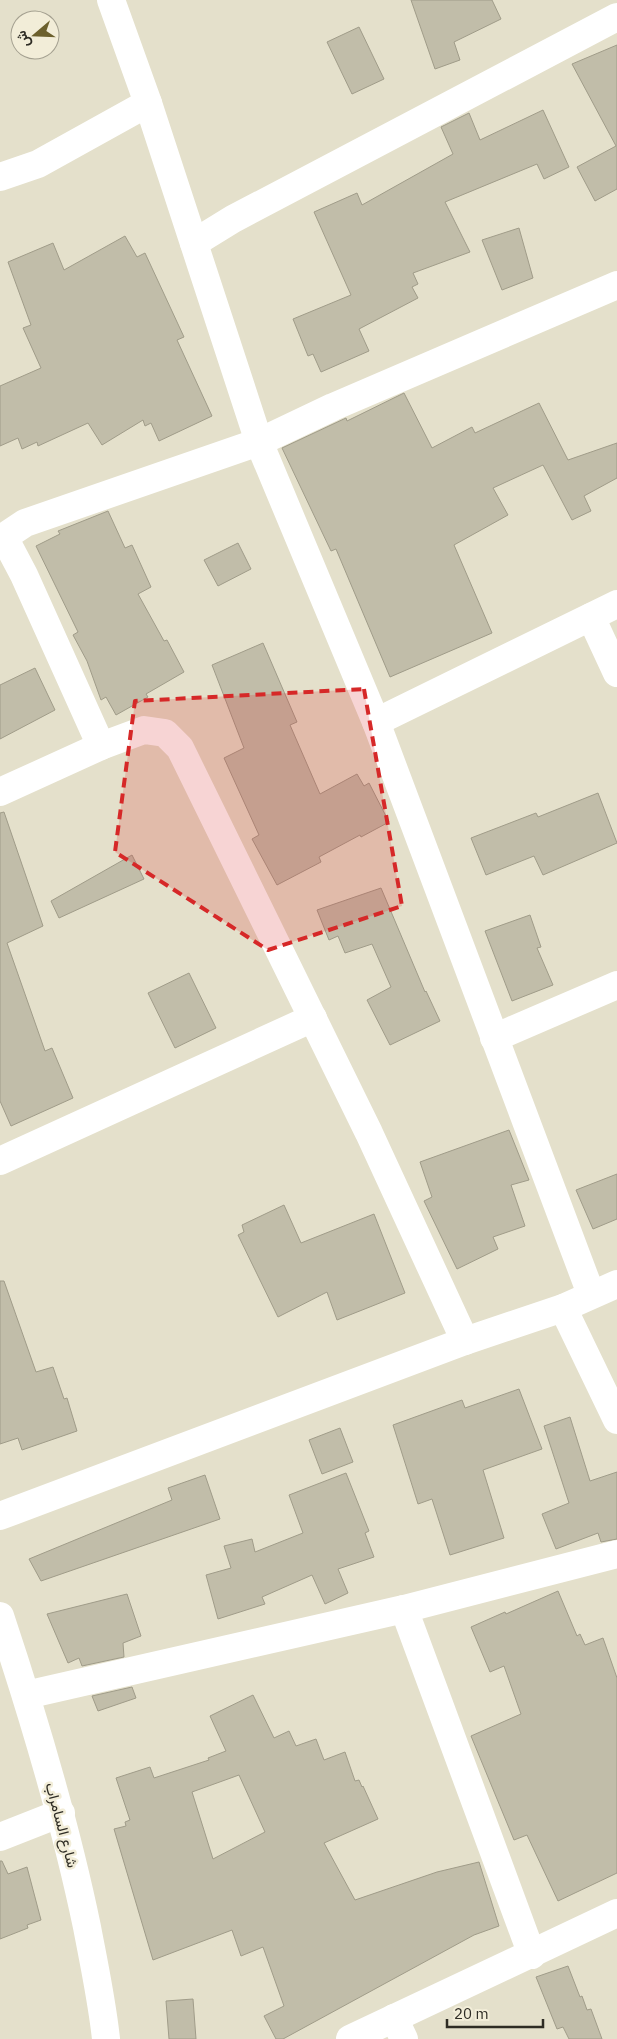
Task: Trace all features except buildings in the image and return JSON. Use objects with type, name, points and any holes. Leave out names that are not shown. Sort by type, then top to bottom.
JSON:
[{"type":"street","points":[[111,0],[148,103],[259,442],[376,722],[590,1294]]},
{"type":"street","points":[[194,243],[233,219],[617,17]]},
{"type":"street","points":[[0,177],[38,164],[148,103]]},
{"type":"street","points":[[101,746],[24,575],[4,537],[25,522],[259,442],[333,407],[617,284]]},
{"type":"street","points":[[376,722],[617,604]]},
{"type":"street","points":[[591,617],[617,672]]},
{"type":"street","points":[[0,792],[101,746],[144,730],[165,733],[180,748],[313,1018],[465,1341]]},
{"type":"street","points":[[494,1038],[617,985]]},
{"type":"street","points":[[0,1161],[313,1018]]},
{"type":"street","points":[[0,1516],[465,1341],[563,1308],[590,1294],[617,1284]]},
{"type":"street","points":[[563,1308],[617,1420]]},
{"type":"street","points":[[26,1695],[404,1609],[617,1554]]},
{"type":"street","points":[[404,1609],[532,1955]]},
{"type":"street","name":"شارع السامراب","points":[[0,1616],[61,1813],[96,1974],[106,2039]]},
{"type":"street","points":[[0,1837],[61,1813]]},
{"type":"street","points":[[350,2039],[399,2029],[532,1955],[617,1913]]},
{"type":"highlighted area","points":[[364,689],[402,906],[268,950],[115,852],[135,701]]}]
